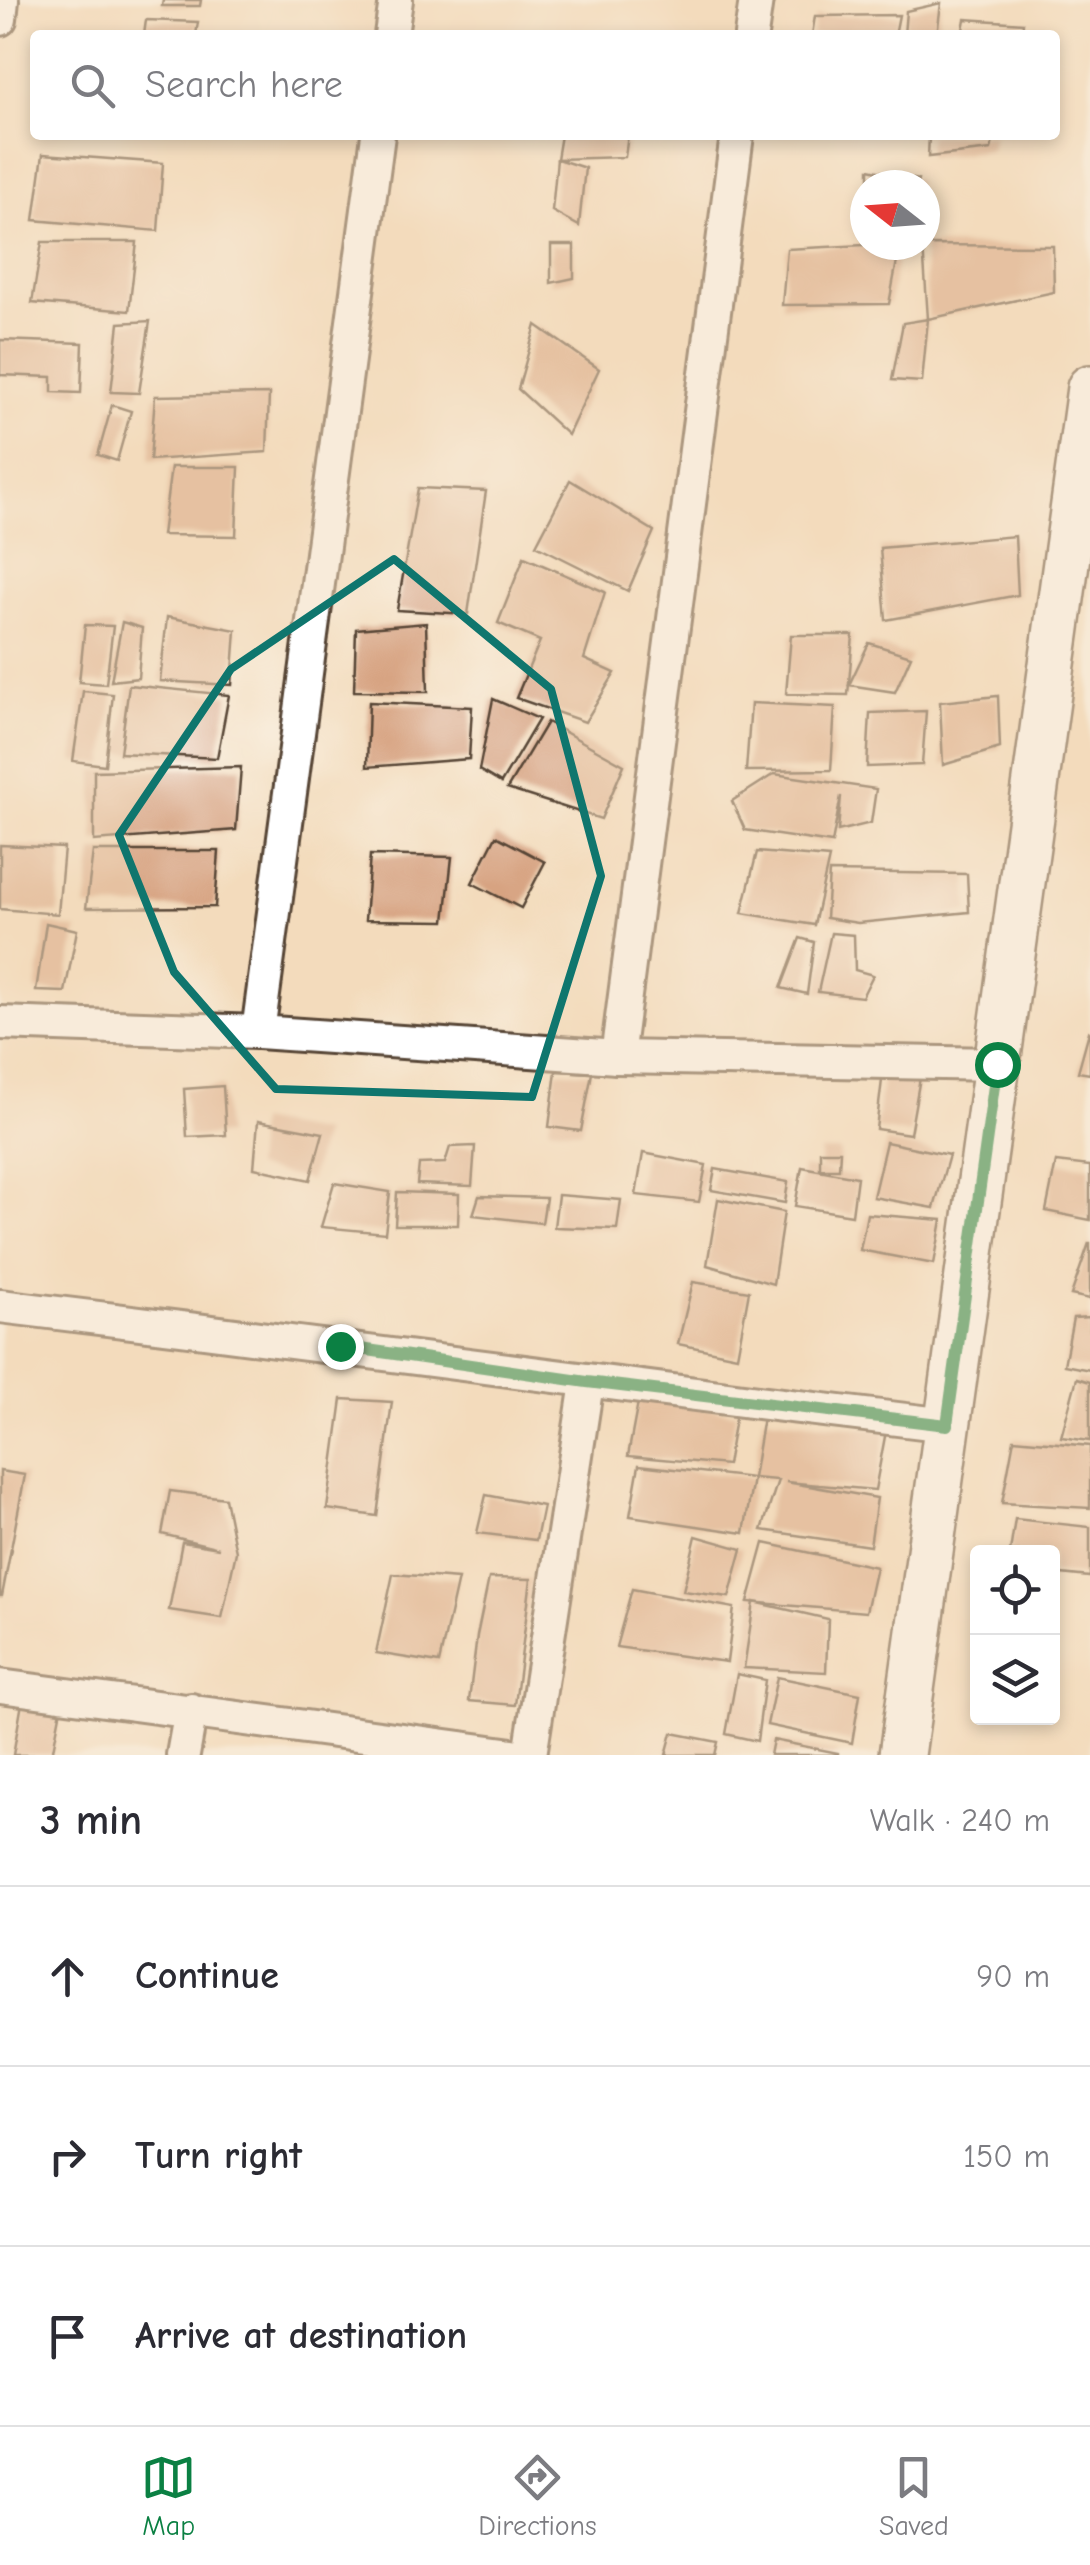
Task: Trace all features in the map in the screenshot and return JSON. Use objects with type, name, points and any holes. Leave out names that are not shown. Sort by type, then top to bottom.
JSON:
[{"type":"street","points":[[0,19],[2,0]]},
{"type":"street","points":[[392,30],[396,0]]},
{"type":"street","points":[[752,30],[756,0]]},
{"type":"street","points":[[258,1032],[377,140]]},
{"type":"street","points":[[618,1057],[735,140]]},
{"type":"street","points":[[902,1755],[997,1064],[1077,579],[1090,388]]},
{"type":"street","points":[[0,1023],[258,1032],[618,1057],[997,1064]]},
{"type":"street","points":[[0,1306],[947,1425]]},
{"type":"street","points":[[530,1755],[587,1382]]},
{"type":"street","points":[[0,1686],[513,1755]]},
{"type":"street","points":[[183,1755],[190,1710]]},
{"type":"highlighted area","points":[[394,559],[551,689],[601,876],[532,1097],[276,1089],[174,972],[119,835],[231,669]]},
{"type":"building","points":[[163,0],[201,0],[200,6],[162,6]]},
{"type":"building","points":[[941,3],[938,30],[904,30],[906,11]]},
{"type":"building","points":[[899,15],[896,30],[813,30],[815,16]]},
{"type":"building","points":[[965,19],[1023,23],[1022,30],[963,30]]},
{"type":"building","points":[[146,20],[198,22],[197,30],[145,30]]},
{"type":"building","points":[[560,140],[627,140],[625,157],[557,159]]},
{"type":"building","points":[[929,140],[993,140],[991,150],[928,157]]},
{"type":"building","points":[[43,154],[163,163],[158,231],[34,220]]},
{"type":"building","points":[[557,159],[585,168],[579,226],[552,211]]},
{"type":"building","points":[[42,242],[137,242],[129,311],[32,303]]},
{"type":"building","points":[[551,245],[574,245],[574,278],[551,283]]},
{"type":"building","points":[[940,245],[1053,246],[1054,292],[928,319],[924,260],[940,260]]},
{"type":"building","points":[[850,246],[850,260],[897,260],[889,304],[782,305],[787,249]]},
{"type":"building","points":[[928,319],[922,382],[892,380],[903,323]]},
{"type":"building","points":[[150,321],[139,393],[111,392],[119,323]]},
{"type":"building","points":[[536,325],[599,369],[568,435],[518,389]]},
{"type":"building","points":[[0,340],[83,343],[81,393],[52,392],[52,377],[0,375]]},
{"type":"building","points":[[269,394],[267,452],[150,460],[155,396]]},
{"type":"building","points":[[112,405],[131,411],[117,461],[98,455]]},
{"type":"building","points":[[171,467],[239,467],[236,536],[162,535]]},
{"type":"building","points":[[570,480],[654,531],[628,591],[536,545]]},
{"type":"building","points":[[418,488],[486,491],[468,614],[397,610]]},
{"type":"building","points":[[1015,536],[1018,595],[886,620],[880,548]]},
{"type":"building","points":[[524,557],[605,592],[584,659],[615,673],[585,722],[516,698],[540,641],[498,623]]},
{"type":"building","points":[[167,617],[236,630],[232,685],[160,681]]},
{"type":"building","points":[[122,622],[142,628],[138,678],[111,681]]},
{"type":"building","points":[[426,623],[428,692],[354,691],[356,629]]},
{"type":"building","points":[[85,625],[113,626],[106,684],[79,682]]},
{"type":"building","points":[[791,635],[853,635],[848,695],[786,694]]},
{"type":"building","points":[[869,643],[911,656],[895,692],[849,685]]},
{"type":"building","points":[[129,685],[229,695],[217,758],[120,753]]},
{"type":"building","points":[[83,691],[113,694],[105,765],[73,761]]},
{"type":"building","points":[[998,696],[1000,748],[943,765],[940,702]]},
{"type":"building","points":[[493,699],[539,719],[501,783],[479,770]]},
{"type":"building","points":[[369,702],[472,707],[469,759],[367,767]]},
{"type":"building","points":[[751,703],[835,707],[831,770],[746,771]]},
{"type":"building","points":[[926,711],[922,765],[867,767],[870,713]]},
{"type":"building","points":[[547,722],[624,765],[601,819],[507,789]]},
{"type":"building","points":[[241,767],[236,830],[94,841],[94,771]]},
{"type":"building","points":[[774,774],[876,789],[871,823],[838,831],[841,796],[832,843],[745,830],[732,801]]},
{"type":"building","points":[[496,836],[545,862],[521,908],[472,883]]},
{"type":"building","points":[[0,845],[64,848],[58,914],[0,909]]},
{"type":"building","points":[[93,851],[219,851],[215,907],[86,908]]},
{"type":"building","points":[[757,852],[829,858],[814,925],[742,913]]},
{"type":"building","points":[[370,855],[452,857],[445,921],[365,920]]},
{"type":"building","points":[[829,872],[967,874],[969,912],[858,923],[826,918]]},
{"type":"building","points":[[46,923],[77,930],[65,992],[36,991]]},
{"type":"building","points":[[831,933],[854,935],[855,970],[873,975],[862,997],[818,992]]},
{"type":"building","points":[[800,938],[814,942],[807,994],[781,988]]},
{"type":"building","points":[[1090,1033],[1090,1074],[1078,1072]]},
{"type":"building","points":[[556,1071],[592,1073],[581,1131],[549,1127]]},
{"type":"building","points":[[883,1072],[921,1072],[910,1134],[876,1129]]},
{"type":"building","points":[[223,1086],[226,1135],[187,1137],[184,1089]]},
{"type":"building","points":[[258,1121],[323,1133],[310,1180],[254,1168]]},
{"type":"building","points":[[886,1142],[949,1155],[934,1208],[873,1197]]},
{"type":"building","points":[[475,1146],[472,1186],[417,1184],[419,1164],[445,1163],[450,1147]]},
{"type":"building","points":[[820,1151],[840,1151],[839,1169],[820,1169]]},
{"type":"building","points":[[643,1153],[706,1165],[699,1202],[636,1195]]},
{"type":"building","points":[[1056,1162],[1090,1166],[1090,1220],[1046,1211]]},
{"type":"building","points":[[802,1167],[857,1177],[852,1215],[795,1206]]},
{"type":"building","points":[[715,1169],[788,1182],[785,1203],[711,1190]]},
{"type":"building","points":[[334,1183],[390,1192],[385,1233],[321,1227]]},
{"type":"building","points":[[397,1192],[459,1194],[458,1225],[395,1225]]},
{"type":"building","points":[[558,1195],[621,1200],[617,1229],[554,1227]]},
{"type":"building","points":[[479,1196],[546,1198],[542,1223],[473,1215]]},
{"type":"building","points":[[718,1199],[784,1212],[773,1284],[707,1265]]},
{"type":"building","points":[[867,1214],[942,1220],[934,1264],[860,1250]]},
{"type":"building","points":[[1090,1243],[1090,1299],[1071,1295]]},
{"type":"building","points":[[693,1282],[749,1291],[737,1356],[678,1344]]},
{"type":"building","points":[[1090,1317],[1090,1370],[1064,1365],[1073,1318]]},
{"type":"building","points":[[1077,1378],[1090,1382],[1090,1441],[1061,1437]]},
{"type":"building","points":[[639,1397],[736,1413],[727,1465],[628,1456]]},
{"type":"building","points":[[342,1399],[392,1402],[377,1516],[327,1509]]},
{"type":"building","points":[[763,1417],[886,1431],[875,1490],[786,1482],[877,1498],[870,1546],[762,1530],[778,1480],[753,1478]]},
{"type":"building","points":[[1014,1439],[1090,1446],[1090,1508],[1002,1503]]},
{"type":"building","points":[[639,1465],[753,1478],[744,1533],[630,1516]]},
{"type":"building","points":[[0,1471],[25,1475],[2,1596],[0,1596]]},
{"type":"building","points":[[170,1491],[225,1498],[236,1552],[222,1618],[169,1610],[182,1542],[219,1548],[162,1534]]},
{"type":"building","points":[[486,1495],[543,1506],[536,1540],[477,1533]]},
{"type":"building","points":[[1015,1519],[1090,1527],[1090,1577],[1060,1574],[1060,1545],[1011,1545]]},
{"type":"building","points":[[696,1536],[742,1549],[729,1597],[683,1591]]},
{"type":"building","points":[[764,1543],[876,1567],[866,1612],[748,1602]]},
{"type":"building","points":[[393,1574],[458,1579],[439,1663],[376,1653]]},
{"type":"building","points":[[489,1578],[531,1579],[515,1705],[469,1701]]},
{"type":"building","points":[[632,1589],[734,1608],[727,1662],[616,1647]]},
{"type":"building","points":[[754,1602],[828,1619],[826,1672],[744,1668]]},
{"type":"building","points":[[737,1674],[765,1680],[757,1741],[726,1734]]},
{"type":"building","points":[[777,1677],[860,1694],[852,1743],[767,1725]]},
{"type":"building","points":[[23,1697],[63,1699],[52,1755],[13,1755]]},
{"type":"building","points":[[672,1733],[718,1742],[715,1755],[666,1755]]},
{"type":"building","points":[[773,1740],[838,1753],[838,1755],[770,1755]]},
{"type":"route","points":[[340,1346],[587,1382],[947,1425],[997,1064]]}]
